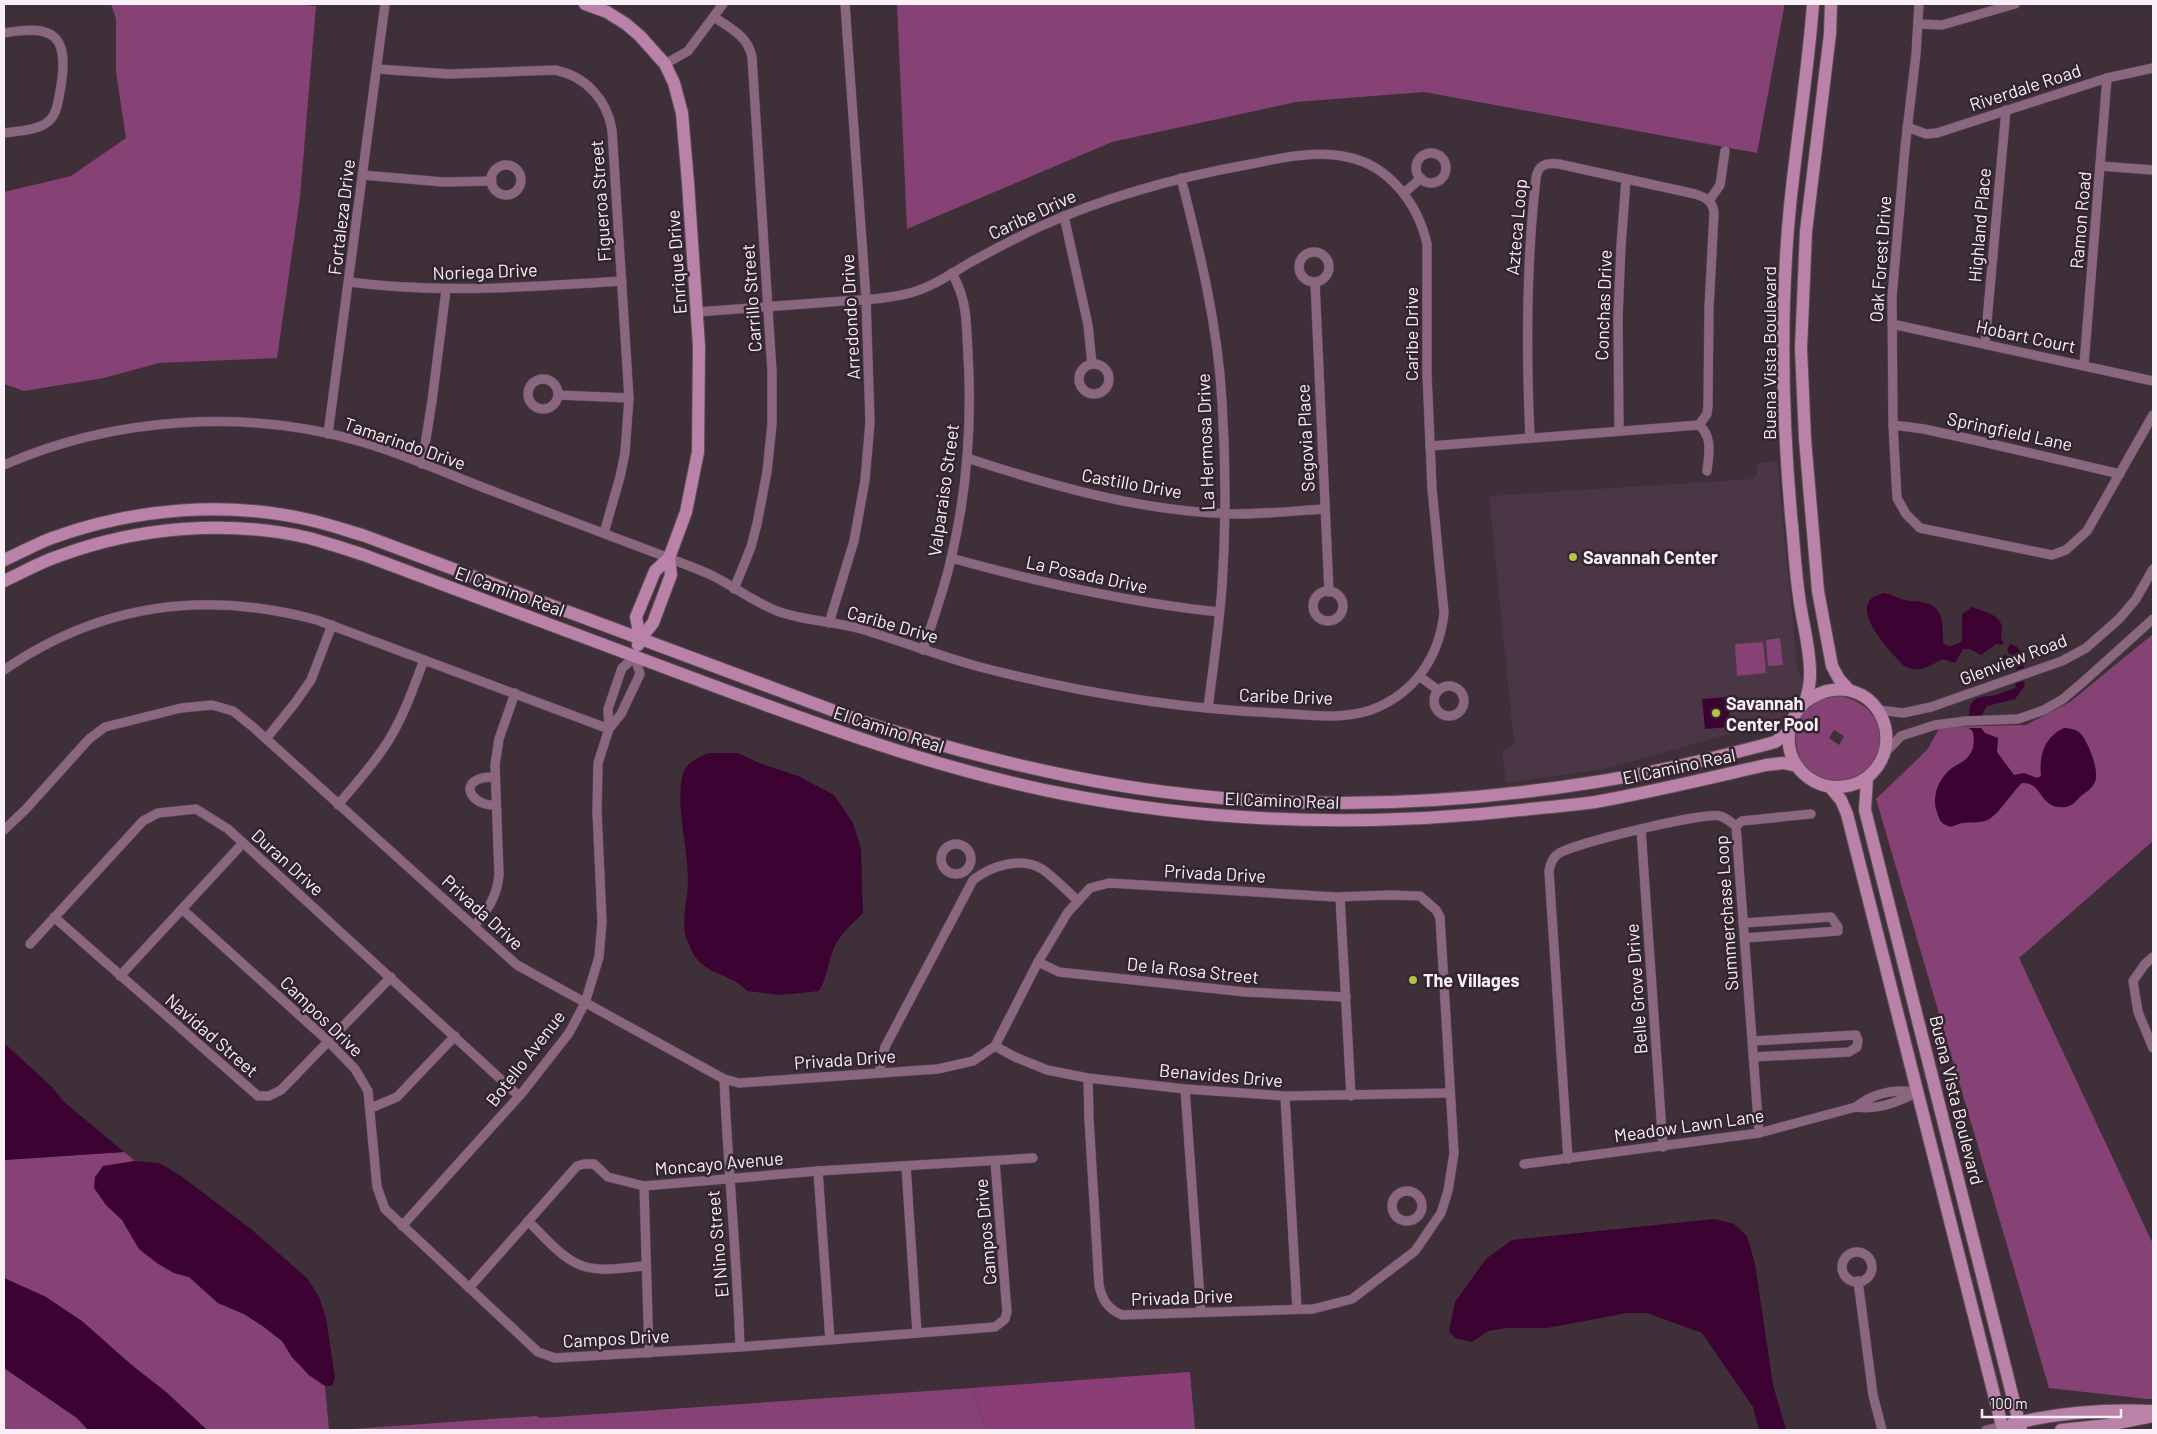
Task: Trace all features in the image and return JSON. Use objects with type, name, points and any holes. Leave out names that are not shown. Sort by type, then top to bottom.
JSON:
[{"type":"main road","name":"Enrique Drive","points":[[585,4],[607,12],[626,24],[640,36],[665,64],[674,83],[682,113],[697,312],[700,383],[698,452],[686,512],[669,558],[655,571],[636,617],[640,639]]},
{"type":"main road","name":"Buena Vista Boulevard","points":[[1805,702],[1810,669],[1798,594],[1786,454],[1784,309],[1790,206],[1809,58],[1813,4]]},
{"type":"main road","name":"Buena Vista Boulevard","points":[[1831,4],[1830,34],[1806,231],[1802,349],[1805,438],[1818,591],[1832,666],[1839,679],[1850,690]]},
{"type":"main road","name":"El Camino Real","points":[[4,560],[51,538],[132,516],[225,509],[261,512],[313,521],[365,536],[864,722],[930,743],[1014,764],[1123,786],[1266,801],[1404,802],[1465,798],[1580,785],[1666,768],[1764,745],[1775,742],[1789,732]]},
{"type":"main road","name":"El Camino Real","points":[[4,581],[57,556],[135,534],[206,529],[260,531],[308,538],[364,555],[806,720],[930,762],[1000,780],[1123,804],[1211,815],[1406,820],[1466,817],[1592,802],[1671,787],[1766,765],[1782,764],[1797,766]]},
{"type":"main road","name":"Enrique Drive","points":[[640,639],[653,623],[671,575],[669,558]]},
{"type":"main road","points":[[1798,594],[1818,591]]},
{"type":"main road","points":[[635,657],[640,639]]},
{"type":"main road","points":[[1834,689],[1850,690],[1862,695],[1879,710],[1885,723],[1888,738],[1886,752],[1878,767],[1867,778],[1849,786],[1830,787],[1817,783],[1806,776],[1797,766],[1792,756],[1789,732],[1794,716],[1805,702],[1818,693],[1834,689]]},
{"type":"main road","points":[[1666,768],[1671,787]]},
{"type":"main road","name":"Buena Vista Boulevard","points":[[1867,778],[1865,810],[2020,1426]]},
{"type":"main road","name":"Buena Vista Boulevard","points":[[1830,787],[1841,800],[1847,814],[2003,1428]]},
{"type":"main road","points":[[1917,1092],[1935,1087]]},
{"type":"main road","points":[[2003,1428],[2020,1426],[2089,1410],[2153,1411]]},
{"type":"main road","points":[[2061,1430],[2153,1416]]},
{"type":"street","name":"Fortaleza Drive","points":[[328,434],[364,176],[385,4]]},
{"type":"street","points":[[665,64],[688,51],[723,4]]},
{"type":"street","name":"Arredondo Drive","points":[[829,623],[854,541],[867,466],[870,394],[866,298],[845,4]]},
{"type":"street","name":"Oak Forest Drive","points":[[1919,4],[1919,24],[1892,297],[1893,425],[1897,498],[1906,514],[1920,528],[2052,555],[2066,550],[2087,531],[2120,474]]},
{"type":"street","points":[[1919,24],[1942,25],[2016,4]]},
{"type":"street","name":"Carrillo Street","points":[[714,17],[740,35],[747,43],[752,57],[772,372],[770,448],[763,495],[751,547],[734,589]]},
{"type":"street","points":[[4,33],[38,30],[48,34],[61,46],[64,64],[58,105],[50,119],[37,128],[4,133]]},
{"type":"street","name":"Riverdale Road","points":[[1908,127],[1926,134],[1937,133],[2107,78],[2153,68]]},
{"type":"street","name":"Figueroa Street","points":[[377,69],[449,74],[555,70],[574,76],[593,90],[606,110],[612,130],[629,398],[625,453],[604,533]]},
{"type":"street","name":"Ramon Road","points":[[2084,365],[2107,78]]},
{"type":"street","name":"Highland Place","points":[[1985,343],[2006,110]]},
{"type":"street","points":[[1699,424],[1707,414],[1708,406],[1709,308],[1714,212],[1709,201],[1720,185],[1725,151]]},
{"type":"street","name":"Caribe Drive","points":[[669,558],[713,576],[734,589],[779,611],[859,629],[979,667],[1080,689],[1152,702],[1238,712],[1307,715],[1353,714],[1369,710],[1401,694],[1419,676],[1436,648],[1442,631],[1444,613],[1432,488],[1426,346],[1427,244],[1424,228],[1404,193],[1387,176],[1368,164],[1347,157],[1329,155],[1277,159],[1181,178],[1107,200],[1064,216],[999,246],[952,273],[911,292],[866,298],[697,312]]},
{"type":"street","name":"Azteca Loop","points":[[1530,437],[1528,289],[1530,234],[1537,171],[1545,164],[1552,163],[1695,194],[1709,201]]},
{"type":"street","points":[[2100,166],[2153,170]]},
{"type":"street","points":[[364,176],[443,182],[492,181]]},
{"type":"street","name":"La Hermosa Drive","points":[[1181,178],[1199,249],[1215,340],[1222,400],[1225,513],[1219,612],[1208,708]]},
{"type":"street","points":[[1404,193],[1421,178]]},
{"type":"street","name":"Conchas Drive","points":[[1619,431],[1618,309],[1626,180]]},
{"type":"street","points":[[1064,216],[1088,325],[1092,364]]},
{"type":"street","name":"Valparaiso Street","points":[[923,650],[951,558],[967,458],[970,399],[966,306],[960,288],[952,273]]},
{"type":"street","name":"Noriega Drive","points":[[349,282],[383,287],[446,290],[622,281]]},
{"type":"street","name":"Segovia Place","points":[[1315,282],[1329,592]]},
{"type":"street","points":[[422,464],[446,290]]},
{"type":"street","name":"Hobart Court","points":[[1892,324],[2153,381]]},
{"type":"street","points":[[558,395],[629,398]]},
{"type":"street","points":[[2120,474],[2153,415]]},
{"type":"street","name":"Tamarindo Drive","points":[[4,465],[46,448],[105,433],[170,424],[268,425],[328,434],[362,442],[669,558]]},
{"type":"street","points":[[1430,446],[1699,424],[1706,430],[1709,439],[1707,471]]},
{"type":"street","name":"Springfield Lane","points":[[1893,425],[1924,429],[2120,474]]},
{"type":"street","name":"Castillo Drive","points":[[967,458],[1083,492],[1151,505],[1225,513],[1324,509]]},
{"type":"street","name":"La Posada Drive","points":[[951,558],[1067,588],[1169,607],[1219,612]]},
{"type":"street","name":"Glenview Road","points":[[1879,710],[1903,713],[1924,709],[2062,661],[2086,648],[2119,620],[2153,569]]},
{"type":"street","points":[[4,670],[47,644],[72,632],[116,617],[166,607],[238,604],[290,612],[332,625],[609,729]]},
{"type":"street","points":[[1886,752],[1901,736],[1935,725],[1966,721],[2018,719],[2044,710],[2063,699],[2153,619]]},
{"type":"street","points":[[266,739],[295,703],[310,680],[332,625]]},
{"type":"street","name":"Botello Avenue","points":[[402,1226],[519,1096],[569,1033],[585,1003],[599,957],[602,922],[598,763],[609,729],[621,714],[640,674],[635,657],[622,668],[608,709],[609,729]]},
{"type":"street","points":[[338,805],[379,756],[390,739],[407,705],[424,660]]},
{"type":"street","points":[[1419,676],[1438,690]]},
{"type":"street","points":[[474,926],[492,902],[498,888],[495,777],[497,745],[515,694]]},
{"type":"street","name":"Privada Drive","points":[[4,830],[26,810],[89,739],[106,727],[181,708],[212,705],[233,711],[517,965],[724,1079],[739,1083],[879,1073],[952,1066],[973,1061],[995,1046],[1038,962],[1068,912],[1090,888],[1109,883],[1340,897],[1420,896],[1436,910],[1440,917],[1454,1153],[1453,1168],[1441,1213],[1415,1252],[1352,1299],[1313,1309],[1122,1315],[1114,1312],[1104,1301],[1099,1285],[1088,1078]]},
{"type":"street","points":[[495,777],[478,779],[474,782],[471,790],[472,797],[477,802],[487,806],[496,805]]},
{"type":"street","name":"Duran Drive","points":[[30,944],[144,820],[153,815],[196,809],[228,829],[519,1096]]},
{"type":"street","points":[[1736,826],[1742,821],[1811,814]]},
{"type":"street","name":"Summerchase Loop","points":[[1568,1159],[1550,864],[1558,854],[1641,829],[1692,817],[1720,816],[1736,826],[1759,1134]]},
{"type":"street","name":"Belle Grove Drive","points":[[1641,829],[1663,1146]]},
{"type":"street","points":[[120,976],[243,843]]},
{"type":"street","points":[[879,1073],[885,1047],[973,880],[986,871],[999,866],[1022,864],[1042,869],[1078,901]]},
{"type":"street","points":[[966,870],[973,880]]},
{"type":"street","points":[[1340,897],[1351,1096]]},
{"type":"street","name":"Campos Drive","points":[[182,909],[355,1069],[368,1091],[377,1187],[385,1209],[538,1352],[555,1358],[740,1347],[995,1327],[1005,1319],[1007,1312],[995,1160]]},
{"type":"street","name":"Navidad Street","points":[[54,917],[258,1096],[269,1096],[281,1090],[391,977]]},
{"type":"street","points":[[1743,923],[1831,917],[1838,927],[1838,931],[1744,938]]},
{"type":"street","points":[[2153,957],[2145,964],[2133,981],[2138,1012],[2153,1048]]},
{"type":"street","name":"De la Rosa Street","points":[[1038,962],[1059,972],[1245,992],[1346,997]]},
{"type":"street","points":[[1752,1041],[1856,1035],[1858,1040],[1857,1047],[1849,1052],[1753,1057]]},
{"type":"street","points":[[371,1108],[397,1097],[455,1036]]},
{"type":"street","name":"Benavides Drive","points":[[995,1046],[1015,1057],[1047,1070],[1088,1078],[1185,1089],[1285,1096],[1450,1093]]},
{"type":"street","name":"El Nino Street","points":[[724,1079],[728,1179],[738,1295],[740,1347]]},
{"type":"street","points":[[1185,1089],[1201,1312]]},
{"type":"street","name":"Meadow Lawn Lane","points":[[1524,1164],[1759,1134],[1856,1107],[1868,1108],[1894,1102],[1917,1092]]},
{"type":"street","points":[[1285,1096],[1297,1309]]},
{"type":"street","name":"Moncayo Avenue","points":[[468,1288],[577,1166],[584,1164],[594,1164],[608,1177],[644,1186],[818,1171],[1033,1158]]},
{"type":"street","points":[[906,1166],[917,1333]]},
{"type":"street","points":[[818,1171],[830,1340]]},
{"type":"street","points":[[644,1186],[648,1353]]},
{"type":"street","points":[[1417,1216],[1431,1228]]},
{"type":"street","points":[[528,1221],[570,1259],[588,1268],[645,1266]]},
{"type":"street","points":[[1858,1282],[1873,1394],[1882,1430]]},
{"type":"street","points":[[1986,1430],[2003,1428]]},
{"type":"shaded area","points":[[111,4],[297,4],[316,6],[300,197],[277,358],[159,363],[104,378],[24,391],[4,384],[4,192],[71,176],[126,138],[116,72],[116,19]]},
{"type":"shaded area","points":[[897,4],[1784,4],[1784,8],[1757,153],[1424,92],[1296,102],[1112,142],[907,229]]},
{"type":"shaded area","points":[[1777,461],[1797,664],[1803,685],[1801,695],[1790,712],[1775,726],[1734,733],[1604,769],[1506,783],[1502,751],[1511,747],[1514,742],[1489,496],[1753,479],[1757,474],[1757,464]]},
{"type":"shaded area","points":[[1884,593],[1935,607],[1941,618],[1943,643],[1948,646],[1962,641],[1962,614],[1972,607],[1998,619],[2002,627],[2001,639],[2004,642],[2002,645],[1996,644],[1981,655],[1970,649],[1963,649],[1955,663],[1943,659],[1920,669],[1904,666],[1889,650],[1873,628],[1868,616],[1867,606],[1872,598]]},
{"type":"shaded area","points":[[2153,634],[2153,841],[2019,958],[2153,1244],[2153,1399],[2147,1399],[2049,1388],[1876,799],[1927,750],[1940,727],[2026,725],[2070,702]]},
{"type":"shaded area","points":[[1780,638],[1783,665],[1768,666],[1766,640]]},
{"type":"shaded area","points":[[1763,642],[1766,673],[1737,676],[1735,644]]},
{"type":"shaded area","points":[[2010,644],[2020,650],[2024,668],[2016,670],[2015,664],[2004,661],[2004,655],[2014,658],[2007,651]]},
{"type":"shaded area","points":[[2024,681],[2025,686],[2015,699],[1987,706],[1981,716],[1969,716],[1971,704],[1976,699],[1996,695],[2015,688],[2016,683]]},
{"type":"shaded area","points":[[1840,696],[1860,703],[1873,715],[1879,730],[1880,745],[1875,760],[1866,772],[1851,779],[1833,780],[1817,775],[1804,764],[1797,748],[1796,740],[1802,715],[1814,703]],"holes":[[[1834,730],[1844,736],[1839,745],[1829,738]]]},
{"type":"shaded area","name":"Savannah Center Pool","points":[[1728,697],[1730,727],[1705,729],[1702,699]]},
{"type":"shaded area","points":[[1969,728],[1981,728],[1985,733],[1998,738],[1997,752],[2014,775],[2024,773],[2037,778],[2041,776],[2042,754],[2047,742],[2064,728],[2075,730],[2079,732],[2086,742],[2095,763],[2095,782],[2089,790],[2066,807],[2051,805],[2034,786],[2022,783],[1990,819],[1982,822],[1962,823],[1952,827],[1946,825],[1941,821],[1935,806],[1937,788],[1947,772],[1966,759],[1972,751],[1974,743],[1973,732]]},
{"type":"shaded area","points":[[709,753],[738,753],[759,763],[798,776],[834,795],[853,823],[861,849],[863,913],[839,939],[831,955],[824,981],[819,991],[780,995],[747,991],[734,981],[705,967],[694,955],[684,927],[688,880],[680,803],[683,772],[696,759]]},
{"type":"shaded area","points":[[4,1043],[52,1087],[63,1101],[124,1152],[4,1160]]},
{"type":"shaded area","points":[[124,1152],[135,1161],[103,1166],[106,1205],[122,1220],[139,1249],[157,1263],[174,1273],[189,1277],[218,1303],[244,1314],[282,1341],[292,1357],[309,1375],[325,1386],[329,1430],[207,1430],[166,1392],[46,1297],[4,1278],[4,1160]]},
{"type":"shaded area","points":[[135,1161],[159,1163],[181,1176],[251,1229],[307,1278],[319,1297],[326,1318],[335,1378],[332,1386],[325,1386],[309,1375],[292,1357],[282,1341],[264,1327],[244,1314],[218,1303],[189,1277],[174,1273],[139,1249],[122,1220],[106,1205],[94,1188],[95,1177],[103,1166]]},
{"type":"shaded area","points":[[1714,1219],[1734,1224],[1747,1236],[1755,1264],[1773,1385],[1786,1430],[1759,1430],[1753,1407],[1702,1333],[1647,1313],[1627,1313],[1547,1328],[1506,1328],[1488,1331],[1472,1342],[1455,1338],[1449,1331],[1455,1302],[1486,1259],[1512,1240]]},
{"type":"shaded area","points":[[4,1278],[46,1297],[82,1321],[134,1367],[166,1392],[207,1430],[88,1430],[77,1418],[4,1368]]},
{"type":"shaded area","points":[[4,1368],[77,1418],[88,1430],[4,1430]]},
{"type":"shaded area","points":[[1190,1372],[1195,1430],[987,1430],[972,1388]]},
{"type":"shaded area","points":[[972,1388],[987,1430],[338,1430],[536,1416],[540,1418]]},
{"type":"place","name":"Savannah Center","points":[[1573,557]]},
{"type":"place","name":"Savannah Center Pool","points":[[1716,713]]},
{"type":"place","name":"The Villages","points":[[1413,980]]}]
